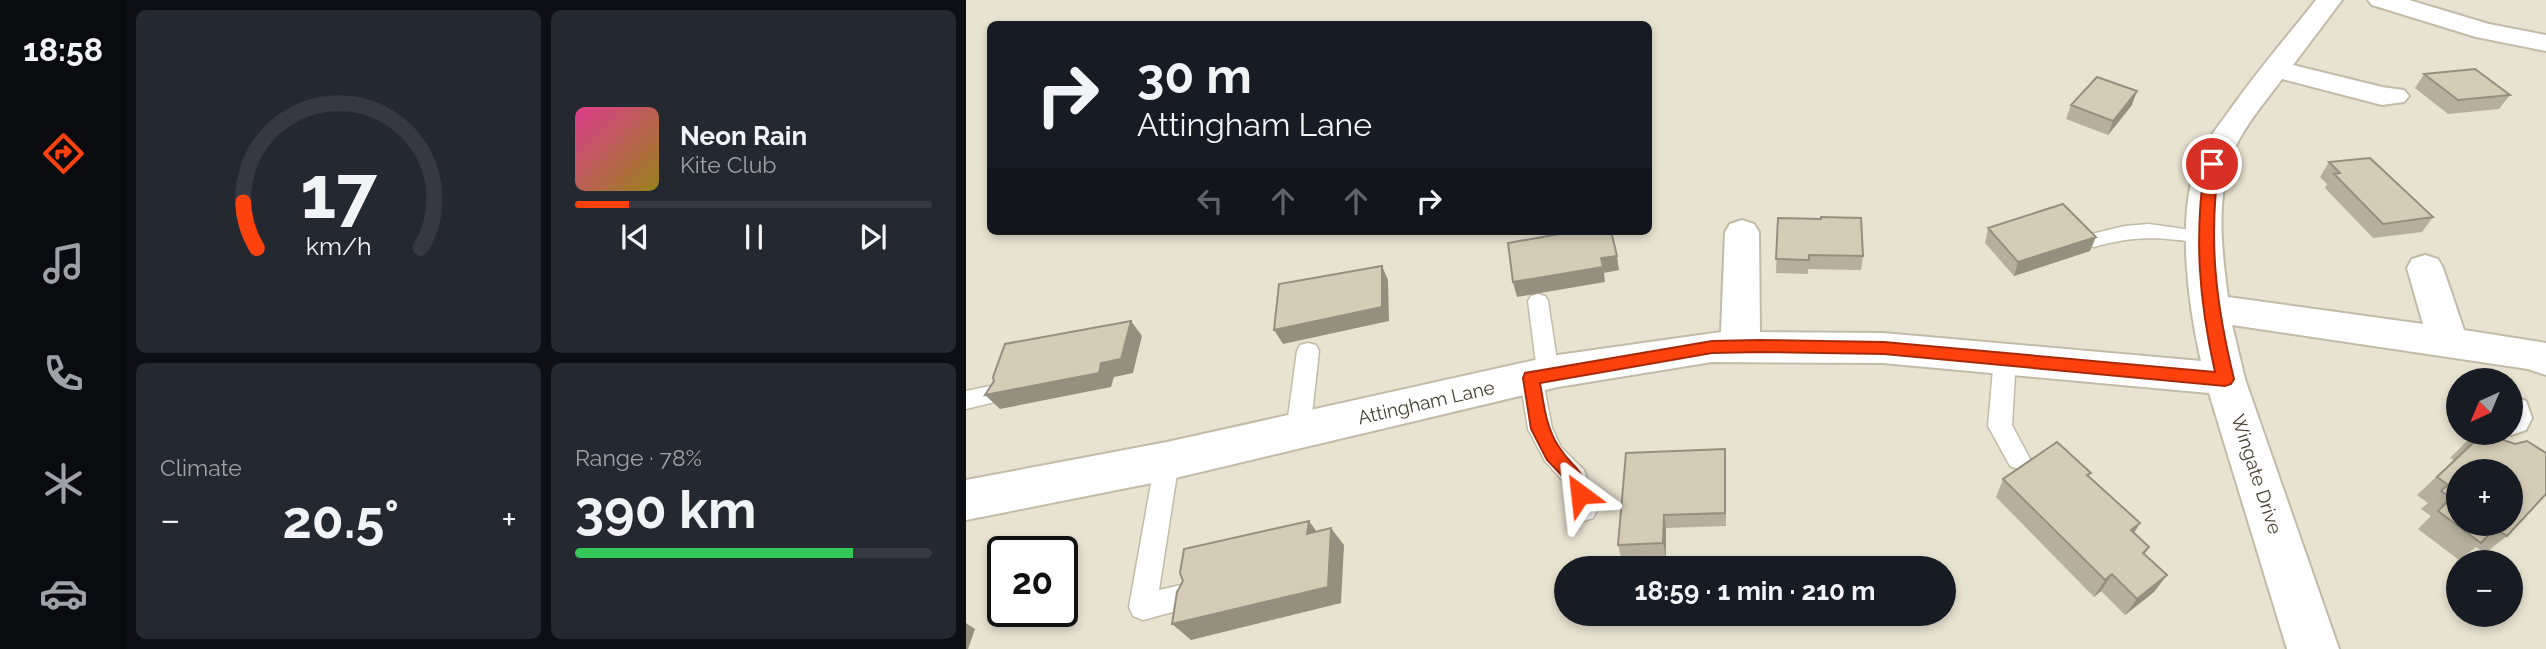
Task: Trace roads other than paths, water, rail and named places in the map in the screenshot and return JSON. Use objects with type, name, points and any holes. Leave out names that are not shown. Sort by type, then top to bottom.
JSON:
[{"type":"street","name":"Wingate Drive","points":[[2313,649],[2225,379],[2211,308],[2205,208],[2212,164],[2224,140],[2252,99],[2329,0]]},
{"type":"street","points":[[2381,0],[2485,31],[2546,43]]},
{"type":"street","points":[[2277,69],[2382,96],[2394,96]]},
{"type":"street","points":[[1740,346],[1742,232]]},
{"type":"street","points":[[2424,268],[2474,358]]},
{"type":"street","points":[[2211,308],[2474,358],[2543,354]]},
{"type":"street","name":"Attingham Lane","points":[[966,500],[1167,461],[1540,376],[1663,354],[1740,346],[1884,348],[2225,379]]},
{"type":"lane","points":[[2094,240],[2138,229],[2157,229],[2205,238]]},
{"type":"lane","points":[[1538,301],[1540,429],[1553,454],[1575,477],[1584,510]]},
{"type":"lane","points":[[1298,432],[1308,351]]},
{"type":"lane","points":[[2005,358],[2000,426],[2018,459]]},
{"type":"lane","points":[[966,400],[995,394]]},
{"type":"lane","points":[[1167,461],[1143,607],[1185,597]]}]
